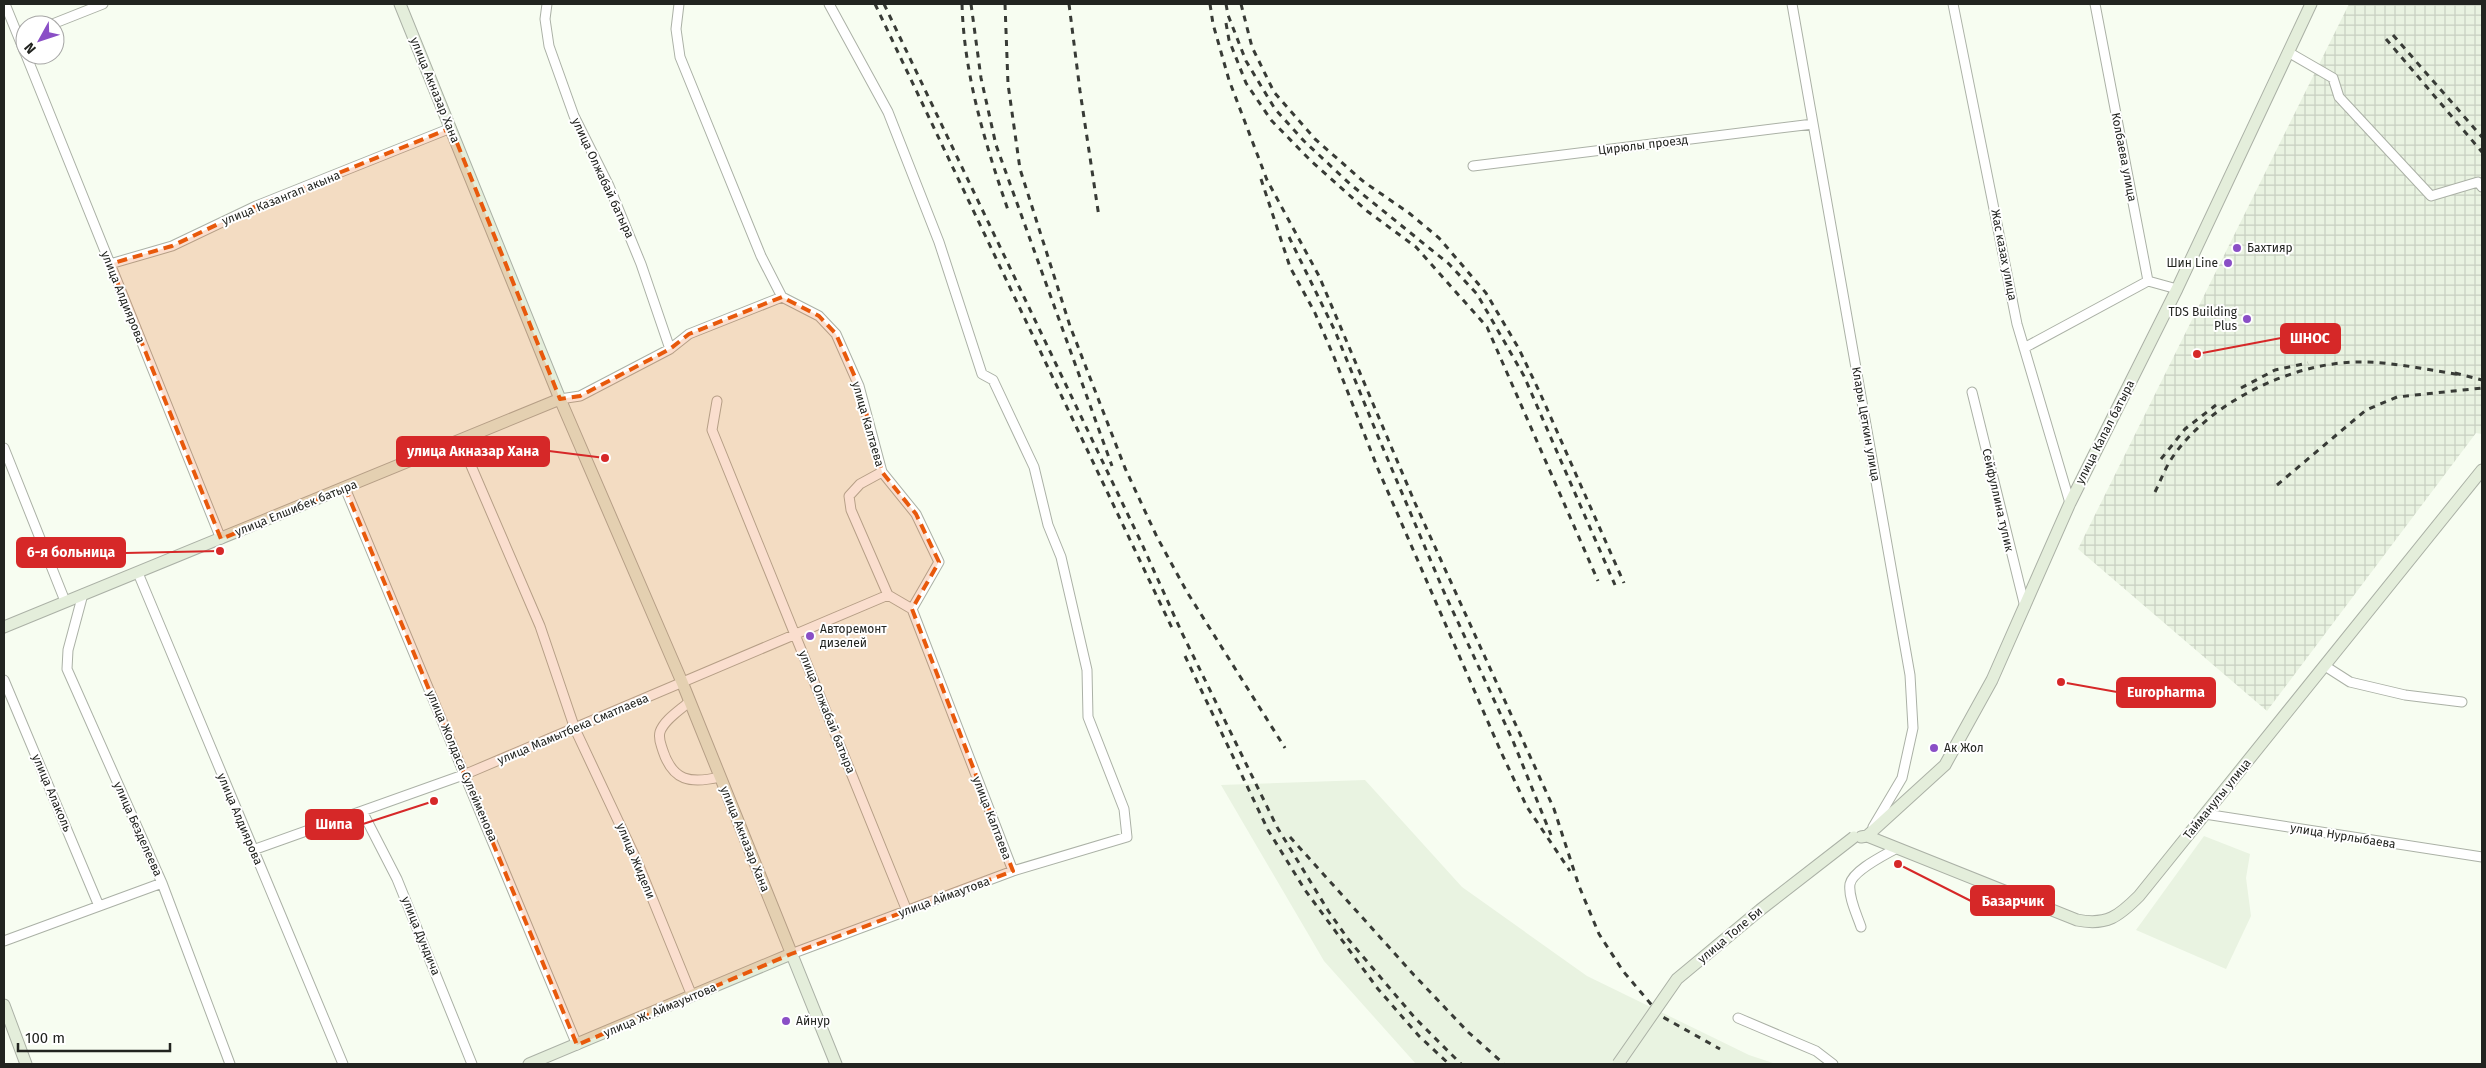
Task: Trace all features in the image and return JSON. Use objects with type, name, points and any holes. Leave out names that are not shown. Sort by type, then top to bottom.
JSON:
[{"type":"main road","name":"улица Акназар Хана","points":[[400,4],[560,399],[682,682],[836,1064]]},
{"type":"main road","name":"улица Капал батыра","points":[[1867,836],[1945,765],[1992,680],[2070,503],[2177,289],[2311,4]]},
{"type":"main road","name":"улица Елшибек батыра","points":[[4,627],[560,399]]},
{"type":"main road","name":"Тайманулы улица","points":[[1867,836],[2062,916],[2092,923],[2107,921],[2122,913],[2139,896],[2482,470]]},
{"type":"main road","name":"улица Толе Би","points":[[1618,1064],[1677,980],[1760,910],[1854,837],[1867,836]]},
{"type":"main road","name":"улица Ж. Аймауытова","points":[[529,1064],[791,954]]},
{"type":"main road","points":[[4,1005],[26,1064]]},
{"type":"street","name":"улица Алдиярова","points":[[5,4],[15,23]]},
{"type":"street","points":[[65,19],[102,4]]},
{"type":"street","name":"улица Олжабай батыра","points":[[547,4],[545,19],[549,46],[574,116],[609,186],[641,264],[670,349]]},
{"type":"street","points":[[560,399],[580,396],[670,349],[689,334],[782,297],[761,256],[680,57],[676,29],[679,4]]},
{"type":"street","name":"улица Аймаутова","points":[[791,954],[1013,872],[1127,837],[1124,809],[1088,717],[1087,670],[1060,557],[1048,525],[1034,467],[993,380],[982,374],[939,242],[888,112],[829,4]]},
{"type":"street","name":"Клары Цеткин улица","points":[[1792,4],[1910,675],[1912,728],[1902,778],[1867,836]]},
{"type":"street","name":"Жас казах улица","points":[[1953,4],[2017,324],[2070,503]]},
{"type":"street","name":"Колбаева улица","points":[[2095,4],[2148,281]]},
{"type":"street","points":[[2288,52],[2334,78],[2339,97],[2431,196],[2478,182],[2482,187]]},
{"type":"street","name":"улица Алдиярова","points":[[29,65],[221,539]]},
{"type":"street","name":"Цирюлы проезд","points":[[1473,166],[1812,124]]},
{"type":"street","name":"улица Казангап акына","points":[[110,264],[172,246],[256,206],[451,128]]},
{"type":"street","points":[[2024,348],[2148,281],[2177,289]]},
{"type":"street","name":"улица Калтаева","points":[[782,297],[819,316],[836,334],[859,386],[882,472],[860,484],[849,496],[850,510],[888,595]]},
{"type":"street","name":"Сейфуллина тупик","points":[[1972,392],[2025,607]]},
{"type":"street","name":"улица Олжабай батыра","points":[[717,401],[712,430],[907,911]]},
{"type":"street","name":"улица Жидели","points":[[460,440],[540,626],[575,728],[637,862],[692,996]]},
{"type":"street","points":[[4,448],[65,601]]},
{"type":"street","points":[[882,472],[916,514],[938,562],[912,609],[888,595]]},
{"type":"street","name":"улица Жолдаса Сулейменова","points":[[345,488],[466,774],[577,1045]]},
{"type":"street","name":"улица Алдиярова","points":[[138,573],[343,1064]]},
{"type":"street","name":"улица Безделеева","points":[[83,594],[69,642],[67,669],[162,883],[230,1064]]},
{"type":"street","name":"улица Мамытбека Сматлаева","points":[[253,850],[466,774],[888,595]]},
{"type":"street","name":"улица Калтаева","points":[[912,609],[1013,872]]},
{"type":"street","points":[[2325,666],[2350,682],[2405,694],[2462,702]]},
{"type":"street","name":"улица Алаколь","points":[[4,680],[100,906]]},
{"type":"street","points":[[689,702],[660,731],[659,739],[668,765],[678,776],[691,780],[705,781],[720,777]]},
{"type":"street","name":"улица Дундича","points":[[362,811],[397,879],[472,1064]]},
{"type":"street","name":"улица Нурлыбаева","points":[[2205,814],[2482,857]]},
{"type":"street","points":[[1862,926],[1852,899],[1850,884],[1854,877],[1866,867],[1897,848]]},
{"type":"street","points":[[4,942],[162,883]]},
{"type":"street","points":[[1738,1018],[1816,1051],[1833,1064]]},
{"type":"highlighted area","points":[[451,128],[560,399],[580,396],[670,349],[689,334],[782,297],[819,316],[836,334],[859,386],[882,472],[916,514],[939,562],[912,609],[1013,871],[791,954],[577,1045],[345,488],[221,539],[110,264],[172,246],[256,206]]},
{"type":"shaded area","points":[[2349,4],[2482,4],[2482,434],[2476,433],[2267,711],[2078,549]]},
{"type":"shaded area","points":[[1365,780],[1462,887],[1587,976],[1749,1055],[1776,1064],[1416,1064],[1324,961],[1221,785]]},
{"type":"shaded area","points":[[2204,836],[2250,854],[2246,878],[2251,916],[2226,969],[2136,930]]},
{"type":"railway","points":[[875,4],[1172,628]]},
{"type":"railway","points":[[884,4],[1141,542],[1182,633],[1277,827],[1329,912],[1348,939],[1415,1018],[1461,1064]]},
{"type":"railway","points":[[962,4],[971,83],[991,160],[1008,210]]},
{"type":"railway","points":[[971,4],[981,78],[996,145],[1112,466]]},
{"type":"railway","points":[[1005,4],[1008,84],[1020,169],[1070,326],[1125,468],[1157,537],[1187,592],[1285,748]]},
{"type":"railway","points":[[1069,4],[1099,217]]},
{"type":"railway","points":[[1210,4],[1213,24],[1229,80],[1267,180],[1319,276],[1415,503],[1554,809],[1579,886],[1599,934],[1623,971],[1661,1016],[1720,1049]]},
{"type":"railway","points":[[1226,4],[1228,15],[1246,61],[1275,109],[1304,141],[1350,184],[1449,264],[1477,294],[1524,376],[1615,585]]},
{"type":"railway","points":[[1241,4],[1252,47],[1274,92],[1315,139],[1364,182],[1409,213],[1439,238],[1486,293],[1519,349],[1540,393],[1624,583]]},
{"type":"railway","points":[[1226,23],[1229,40],[1246,83],[1271,120],[1311,161],[1367,211],[1416,247],[1487,327],[1598,581]]},
{"type":"railway","points":[[2393,35],[2482,137]]},
{"type":"railway","points":[[2386,39],[2482,152]]},
{"type":"railway","points":[[1261,179],[1290,267],[1315,313],[1378,469],[1501,752],[1527,807],[1570,871]]},
{"type":"railway","points":[[1289,237],[1335,331],[1444,592],[1513,741],[1551,835]]},
{"type":"railway","points":[[2155,492],[2170,461],[2186,440],[2205,422],[2227,405],[2277,379],[2303,370],[2330,364],[2355,362],[2395,364],[2462,375]]},
{"type":"railway","points":[[2241,388],[2275,370],[2308,363]]},
{"type":"railway","points":[[2455,373],[2482,380]]},
{"type":"railway","points":[[2277,485],[2366,410],[2397,397],[2482,388]]},
{"type":"railway","points":[[2161,459],[2185,429],[2216,405]]},
{"type":"railway","points":[[1185,656],[1268,830],[1305,890],[1378,989],[1419,1036],[1449,1064]]},
{"type":"railway","points":[[1290,837],[1414,975],[1468,1032],[1504,1064]]},
{"type":"place","name":"Бахтияр","points":[[2237,248]]},
{"type":"place","name":"Шин Line","points":[[2228,263]]},
{"type":"place","name":"TDS Building Plus","points":[[2247,319]]},
{"type":"place","name":"ШНОС","points":[[2197,354]]},
{"type":"place","name":"улица Акназар Хана","points":[[605,458]]},
{"type":"place","name":"6-я больница","points":[[220,551]]},
{"type":"place","name":"Авторемонт дизелей","points":[[810,636]]},
{"type":"place","name":"Europharma","points":[[2061,682]]},
{"type":"place","name":"Ак Жол","points":[[1934,748]]},
{"type":"place","name":"Шипа","points":[[434,801]]},
{"type":"place","name":"Базарчик","points":[[1898,864]]},
{"type":"place","name":"Айнур","points":[[786,1021]]}]
